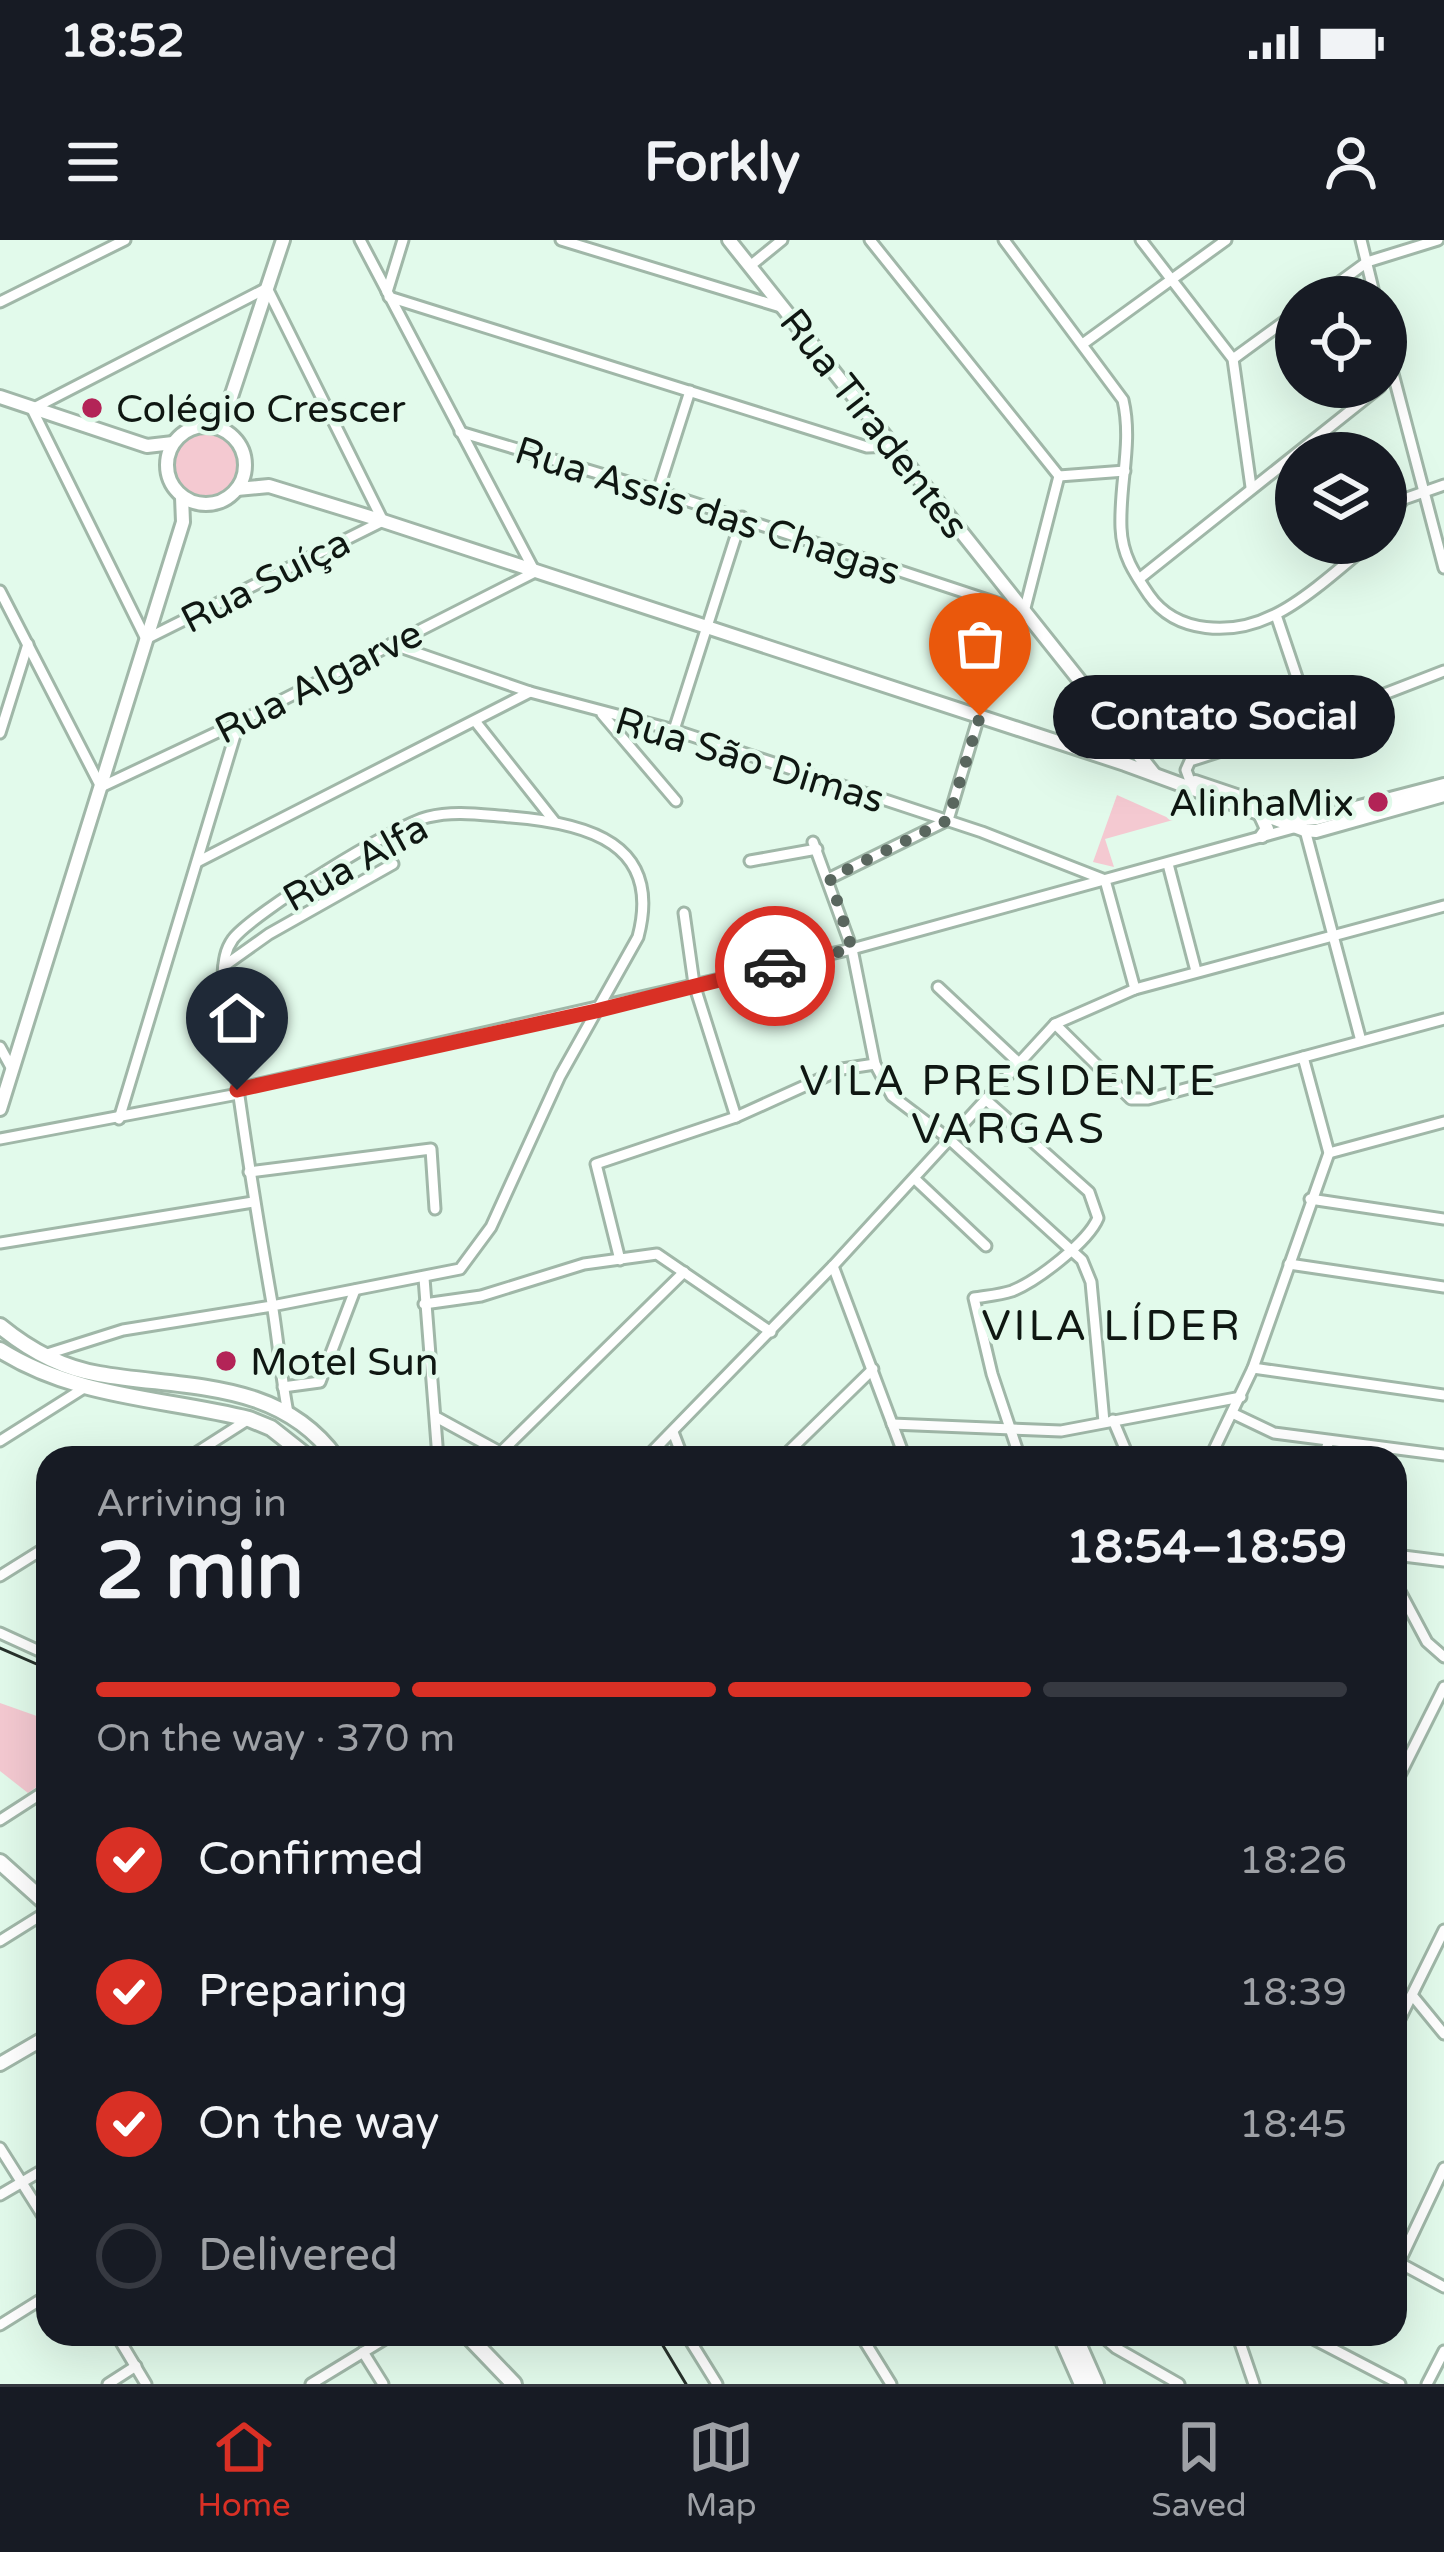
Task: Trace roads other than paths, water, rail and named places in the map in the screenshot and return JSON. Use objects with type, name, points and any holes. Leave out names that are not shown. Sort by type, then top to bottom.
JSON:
[{"type":"main road","points":[[0,1326],[44,1355],[95,1374],[230,1390],[288,1413],[325,1446]]},
{"type":"main road","points":[[0,1350],[27,1367],[84,1388],[249,1419],[272,1428],[294,1446]]},
{"type":"main road","points":[[0,1862],[36,1896]]},
{"type":"main road","points":[[478,2346],[514,2384]]},
{"type":"main road","points":[[1065,2346],[1082,2384]]},
{"type":"main road","points":[[1080,2346],[1096,2384]]},
{"type":"street","points":[[228,433],[227,409],[283,240]]},
{"type":"street","points":[[360,240],[535,572]]},
{"type":"street","points":[[387,295],[403,240]]},
{"type":"street","points":[[561,240],[784,308]]},
{"type":"street","name":"Rua Tiradentes","points":[[729,240],[1151,770]]},
{"type":"street","points":[[751,266],[782,240]]},
{"type":"street","points":[[870,240],[1059,476]]},
{"type":"street","points":[[1004,240],[1123,400],[1130,427],[1121,528],[1126,559],[1161,612],[1187,625],[1219,629],[1276,615],[1343,564]]},
{"type":"street","points":[[1141,240],[1232,359],[1251,487]]},
{"type":"street","points":[[1084,343],[1226,240]]},
{"type":"street","points":[[1361,240],[1370,276]]},
{"type":"street","points":[[1347,276],[1367,262],[1438,240]]},
{"type":"street","points":[[3,296],[120,241]]},
{"type":"street","points":[[32,409],[267,288]]},
{"type":"street","points":[[267,288],[382,521]]},
{"type":"street","points":[[387,295],[867,447],[894,446]]},
{"type":"street","points":[[1232,359],[1275,328]]},
{"type":"street","points":[[658,490],[690,392]]},
{"type":"street","points":[[0,397],[146,446],[173,442],[190,429],[211,426],[236,440],[245,460],[269,486]]},
{"type":"street","points":[[1138,580],[1353,408]]},
{"type":"street","points":[[1395,408],[1444,568]]},
{"type":"street","points":[[32,409],[146,639]]},
{"type":"street","points":[[211,426],[227,409]]},
{"type":"street","name":"Rua Assis das Chagas","points":[[460,432],[658,490],[1024,612]]},
{"type":"street","points":[[166,467],[173,442]]},
{"type":"street","points":[[146,446],[166,467],[174,489],[201,505],[221,502],[237,489],[245,460]]},
{"type":"street","points":[[1059,476],[1125,471]]},
{"type":"street","points":[[1024,612],[1059,476]]},
{"type":"street","points":[[1407,498],[1444,485]]},
{"type":"street","points":[[237,489],[269,486],[382,521],[1125,764],[1190,781],[1316,831],[1444,795]]},
{"type":"street","points":[[0,1109],[183,522],[182,497]]},
{"type":"street","points":[[183,522],[201,505]]},
{"type":"street","points":[[674,730],[742,518]]},
{"type":"street","name":"Rua Suíça","points":[[146,639],[382,521]]},
{"type":"street","name":"Rua Algarve","points":[[101,787],[535,572]]},
{"type":"street","points":[[0,591],[101,787]]},
{"type":"street","points":[[1276,615],[1312,722]]},
{"type":"street","points":[[0,733],[28,644]]},
{"type":"street","name":"Rua São Dimas","points":[[391,644],[530,692],[674,730],[948,820],[1106,880]]},
{"type":"street","points":[[1190,781],[1186,770],[1190,761],[1312,722],[1444,671]]},
{"type":"street","points":[[199,861],[530,692]]},
{"type":"street","points":[[601,713],[676,801]]},
{"type":"street","points":[[830,878],[948,820],[980,716]]},
{"type":"street","points":[[476,721],[554,821]]},
{"type":"street","points":[[119,1119],[239,722]]},
{"type":"street","points":[[1151,770],[1262,816],[1301,825]]},
{"type":"street","points":[[0,1139],[119,1119],[852,949],[1444,785]]},
{"type":"street","name":"Rua Alfa","points":[[44,1355],[123,1330],[460,1269],[491,1226],[560,1076],[638,938],[644,917],[644,884],[615,844],[596,832],[554,821],[454,813],[412,822],[330,870],[234,938],[224,966]]},
{"type":"street","points":[[1262,816],[1267,829],[1262,836]]},
{"type":"street","points":[[1301,825],[1361,1041]]},
{"type":"street","points":[[750,862],[815,845],[852,949],[875,1064],[892,1096],[949,1139],[1072,1248],[1090,1282],[1109,1421],[1123,1446]]},
{"type":"street","points":[[288,1413],[237,1092],[224,966],[269,934],[393,863]]},
{"type":"street","points":[[1168,864],[1196,971]]},
{"type":"street","points":[[1106,880],[1135,988]]},
{"type":"street","points":[[658,1446],[771,1332],[1055,1024],[1135,988],[1444,906]]},
{"type":"street","points":[[684,914],[694,984],[736,1118]]},
{"type":"street","points":[[938,987],[1019,1063]]},
{"type":"street","points":[[1055,1024],[1131,1100],[1444,1019]]},
{"type":"street","points":[[0,1047],[12,1070]]},
{"type":"street","points":[[1216,1446],[1253,1368],[1329,1153],[1303,1057]]},
{"type":"street","points":[[620,1260],[596,1164],[736,1118],[842,1069],[875,1064]]},
{"type":"street","points":[[985,1100],[1089,1192],[1098,1218],[1087,1238],[1009,1292],[974,1298],[1015,1446]]},
{"type":"street","points":[[1329,1153],[1444,1122]]},
{"type":"street","points":[[249,1172],[431,1149],[435,1209]]},
{"type":"street","points":[[915,1178],[986,1246]]},
{"type":"street","points":[[1310,1199],[1444,1219]]},
{"type":"street","points":[[0,1243],[253,1202]]},
{"type":"street","points":[[424,1304],[482,1296],[560,1270],[658,1254],[771,1332]]},
{"type":"street","points":[[1289,1264],[1444,1287]]},
{"type":"street","points":[[832,1266],[900,1446]]},
{"type":"street","points":[[515,1446],[684,1272]]},
{"type":"street","points":[[424,1278],[437,1446]]},
{"type":"street","points":[[283,1387],[320,1382],[355,1290]]},
{"type":"street","points":[[1253,1368],[1444,1395]]},
{"type":"street","points":[[801,1446],[873,1369]]},
{"type":"street","points":[[0,1441],[84,1388]]},
{"type":"street","points":[[892,1424],[1061,1431],[1240,1397]]},
{"type":"street","points":[[1232,1413],[1274,1433],[1370,1446]]},
{"type":"street","points":[[436,1417],[489,1446]]},
{"type":"street","points":[[207,1446],[249,1419]]},
{"type":"street","points":[[673,1432],[678,1446]]},
{"type":"street","points":[[1327,1446],[1329,1441]]},
{"type":"street","points":[[1407,1450],[1444,1455]]},
{"type":"street","points":[[0,1576],[36,1554]]},
{"type":"street","points":[[1407,1556],[1444,1561]]},
{"type":"street","points":[[1407,1604],[1427,1642],[1444,1657]]},
{"type":"street","points":[[0,1633],[36,1650]]},
{"type":"street","points":[[1407,1761],[1444,1687]]},
{"type":"street","points":[[0,1820],[36,1797]]},
{"type":"street","points":[[0,1941],[36,1916]]},
{"type":"street","points":[[1407,2004],[1444,1930]]},
{"type":"street","points":[[1412,1994],[1444,2034]]},
{"type":"street","points":[[0,2064],[36,2043]]},
{"type":"street","points":[[0,2148],[36,2205]]},
{"type":"street","points":[[1407,2242],[1444,2168]]},
{"type":"street","points":[[0,2195],[36,2174]]},
{"type":"street","points":[[1407,2267],[1444,2287]]},
{"type":"street","points":[[0,2325],[36,2302]]},
{"type":"street","points":[[124,2346],[146,2384]]},
{"type":"street","points":[[311,2384],[373,2346]]},
{"type":"street","points":[[693,2346],[717,2384]]},
{"type":"street","points":[[867,2346],[891,2384]]},
{"type":"street","points":[[1114,2346],[1179,2384]]},
{"type":"street","points":[[1241,2346],[1254,2384]]},
{"type":"street","points":[[1327,2346],[1400,2384]]},
{"type":"street","points":[[1427,2384],[1444,2351]]},
{"type":"street","points":[[363,2352],[382,2384]]},
{"type":"street","points":[[108,2384],[136,2366]]},
{"type":"railway","points":[[0,1648],[36,1664]]},
{"type":"railway","points":[[663,2346],[686,2384]]},
{"type":"place","name":"Colégio Crescer","points":[[92,408]]},
{"type":"place","name":"Contato Social","points":[[980,716]]},
{"type":"place","name":"AlinhaMix","points":[[1378,802]]},
{"type":"place","name":"Motel Sun","points":[[226,1361]]},
{"type":"district","name":"VILA PRESIDENTE VARGAS","points":[[1009,1104]]},
{"type":"district","name":"VILA LÍDER","points":[[1112,1325]]}]
